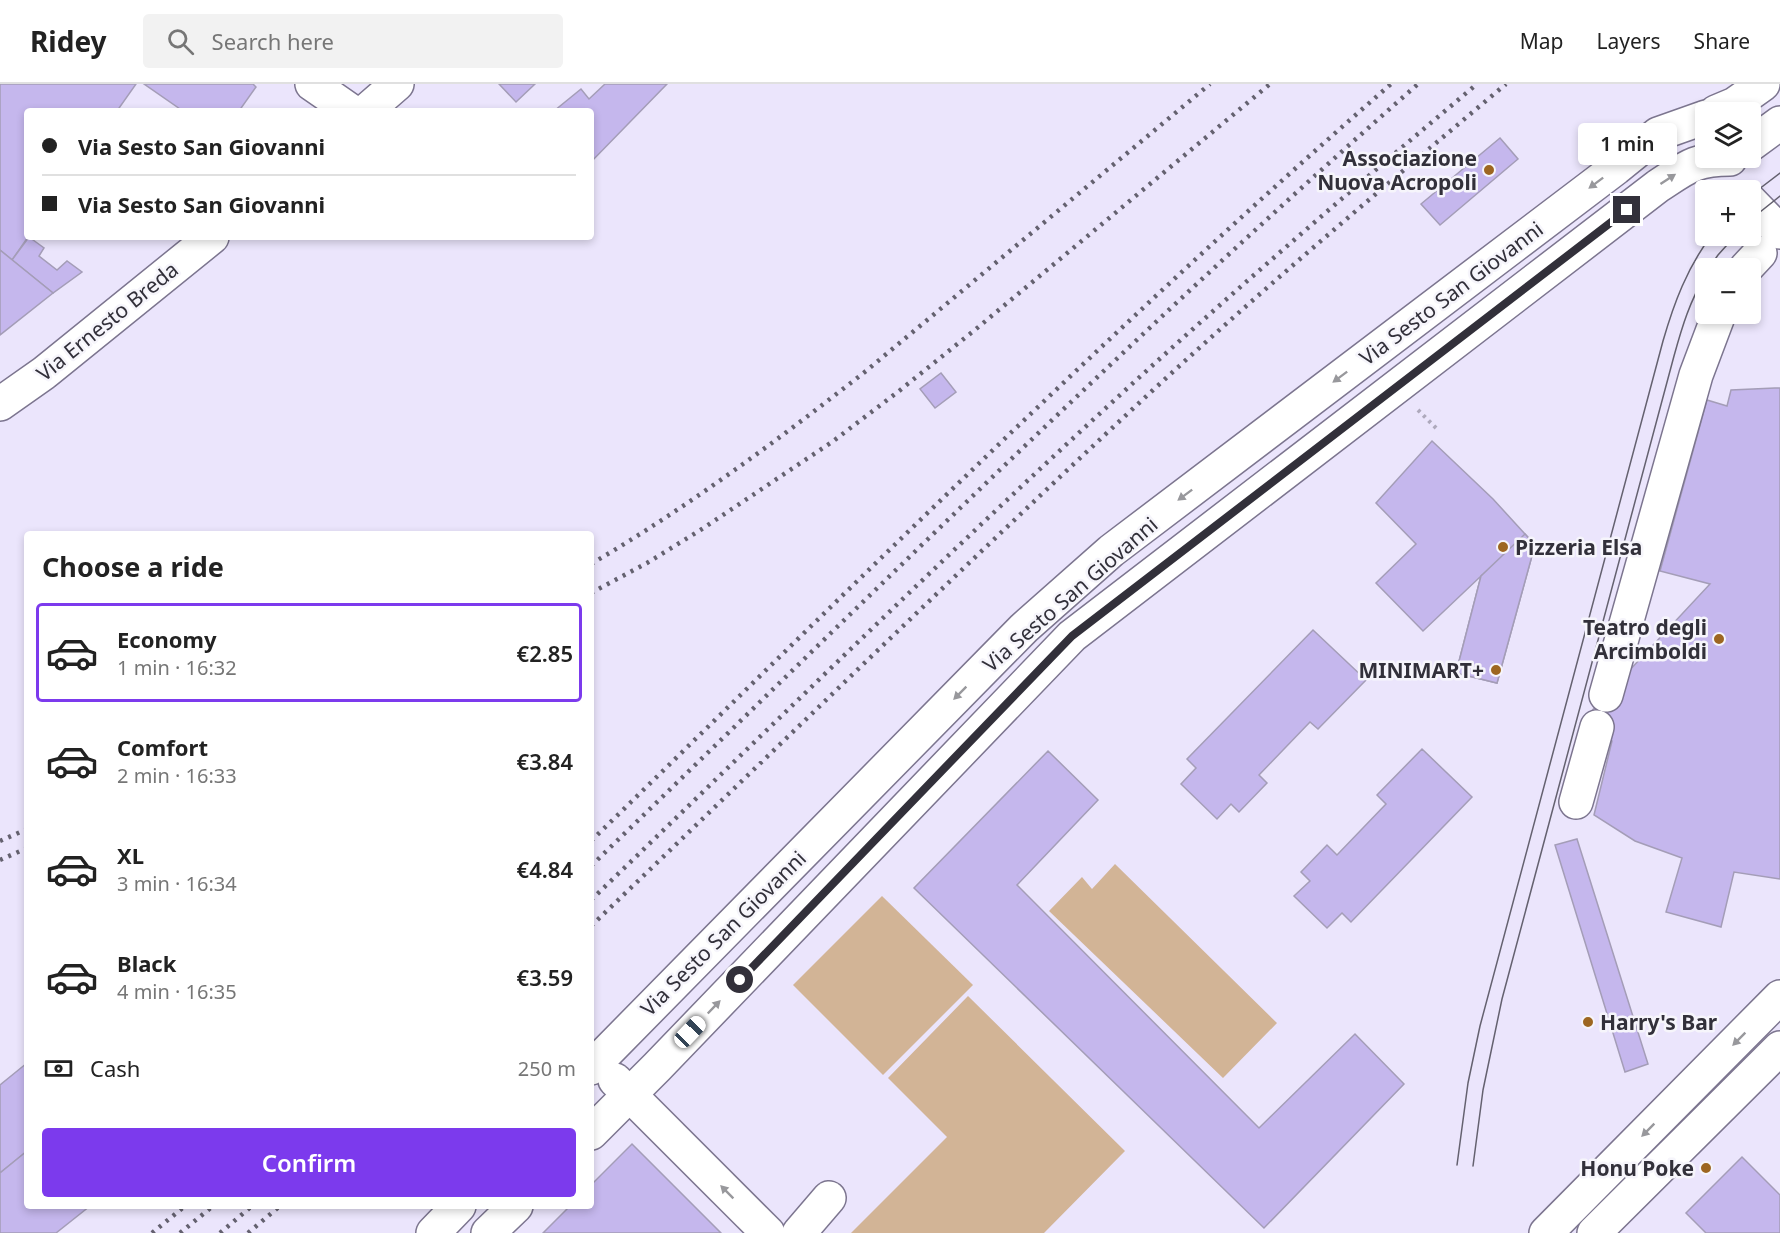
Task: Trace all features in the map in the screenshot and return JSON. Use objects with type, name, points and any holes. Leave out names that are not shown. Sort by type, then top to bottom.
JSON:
[{"type":"street","points":[[312,84],[347,108]]},
{"type":"street","points":[[369,108],[397,84]]},
{"type":"street","points":[[1738,102],[1763,84]]},
{"type":"street","name":"Via Sesto San Giovanni","points":[[594,1065],[1024,628],[1111,551],[1658,134],[1695,121]]},
{"type":"street","points":[[1761,137],[1780,123]]},
{"type":"street","name":"Via Sesto San Giovanni","points":[[594,1129],[630,1095],[1072,636],[1658,186],[1695,164]]},
{"type":"street","name":"Via Ernesto Breda","points":[[0,404],[44,373],[208,240]]},
{"type":"street","points":[[1606,695],[1696,375],[1715,324]]},
{"type":"street","points":[[1576,802],[1597,727]]},
{"type":"street","points":[[1546,1233],[1780,997]]},
{"type":"street","points":[[1594,1233],[1780,1048]]},
{"type":"street","points":[[594,1065],[630,1095],[768,1233]]},
{"type":"street","points":[[799,1233],[829,1198]]},
{"type":"street","points":[[433,1233],[456,1209]]},
{"type":"street","points":[[488,1233],[513,1209]]},
{"type":"path","points":[[1413,406],[1440,431]]},
{"type":"shaded area","points":[[1115,864],[1277,1023],[1223,1078],[1049,911],[1082,877],[1092,889]]},
{"type":"shaded area","points":[[882,896],[973,985],[883,1075],[793,985]]},
{"type":"shaded area","points":[[968,996],[1125,1151],[1044,1233],[851,1233],[947,1137],[888,1078]]},
{"type":"building","points":[[0,84],[136,84],[119,108],[24,108],[24,240],[26,240],[12,260],[0,250]]},
{"type":"building","points":[[144,84],[253,84],[256,87],[241,108],[179,108]]},
{"type":"building","points":[[499,84],[535,84],[516,102]]},
{"type":"building","points":[[605,84],[667,84],[594,159],[594,108],[558,108],[581,89],[589,99]]},
{"type":"building","points":[[1500,138],[1518,159],[1440,225],[1421,204]]},
{"type":"building","points":[[27,240],[33,240],[44,248],[39,256],[57,270],[67,261],[82,272],[53,293],[12,260]]},
{"type":"building","points":[[0,250],[53,293],[0,335]]},
{"type":"building","points":[[941,373],[956,392],[935,408],[920,389]]},
{"type":"building","name":"Teatro degli Arcimboldi","points":[[1780,388],[1780,879],[1734,872],[1721,927],[1666,912],[1682,858],[1635,841],[1594,815],[1612,741],[1586,717],[1710,584],[1660,571],[1707,400],[1727,406],[1731,390]]},
{"type":"building","points":[[1432,441],[1493,499],[1535,545],[1497,683],[1456,673],[1481,576],[1423,631],[1376,583],[1416,544],[1376,503]]},
{"type":"building","points":[[1525,534],[1535,545],[1497,683],[1456,673],[1481,576]]},
{"type":"building","points":[[1313,630],[1366,680],[1318,729],[1310,722],[1259,775],[1267,783],[1239,812],[1231,804],[1217,819],[1181,784],[1196,768],[1187,759]]},
{"type":"building","points":[[1422,749],[1472,797],[1351,922],[1342,913],[1327,928],[1294,896],[1310,881],[1301,872],[1327,845],[1337,855],[1386,804],[1377,795]]},
{"type":"building","points":[[1048,751],[1098,800],[1017,885],[1259,1128],[1355,1034],[1404,1084],[1264,1228],[914,888]]},
{"type":"building","points":[[1577,839],[1648,1064],[1625,1072],[1555,845]]},
{"type":"building","points":[[24,1065],[24,1153],[0,1173],[0,1085]]},
{"type":"building","points":[[632,1144],[721,1233],[543,1233],[567,1209],[594,1209],[594,1182]]},
{"type":"building","points":[[24,1153],[24,1209],[86,1209],[56,1233],[0,1233],[0,1173]]},
{"type":"building","points":[[1742,1157],[1780,1195],[1780,1233],[1706,1233],[1686,1213]]},
{"type":"tram line","points":[[1761,188],[1780,173]]},
{"type":"tram line","points":[[1761,211],[1780,196]]},
{"type":"tram line","points":[[1457,1165],[1468,1083],[1480,1026],[1663,341],[1682,286],[1704,246]]},
{"type":"tram line","points":[[1716,258],[1726,246]]},
{"type":"tram line","points":[[1473,1166],[1483,1090],[1502,999],[1677,345],[1695,295]]},
{"type":"railway","points":[[594,562],[663,520],[833,397],[1210,84]]},
{"type":"railway","points":[[594,591],[647,563],[702,529],[832,442],[976,329],[1270,84]]},
{"type":"railway","points":[[594,838],[1085,362],[1288,175],[1391,84]]},
{"type":"railway","points":[[594,863],[897,568],[1103,372],[1418,84]]},
{"type":"railway","points":[[594,897],[1073,438],[1350,191],[1477,84]]},
{"type":"railway","points":[[594,923],[940,590],[1152,391],[1283,274],[1506,84]]},
{"type":"railway","points":[[0,841],[24,830]]},
{"type":"railway","points":[[0,860],[24,849]]},
{"type":"railway","points":[[152,1233],[181,1209]]},
{"type":"railway","points":[[180,1233],[209,1209]]},
{"type":"railway","points":[[220,1233],[248,1209]]},
{"type":"railway","points":[[248,1233],[276,1209]]},
{"type":"place","name":"Associazione Nuova Acropoli","points":[[1489,170]]},
{"type":"place","name":"Pizzeria Elsa","points":[[1503,547]]},
{"type":"place","name":"Teatro degli Arcimboldi","points":[[1719,639]]},
{"type":"place","name":"MINIMART+","points":[[1496,670]]},
{"type":"place","name":"Harry's Bar","points":[[1588,1022]]},
{"type":"place","name":"Honu Poke","points":[[1706,1168]]},
{"type":"route","points":[[740,980],[1072,636],[1627,210]]}]
